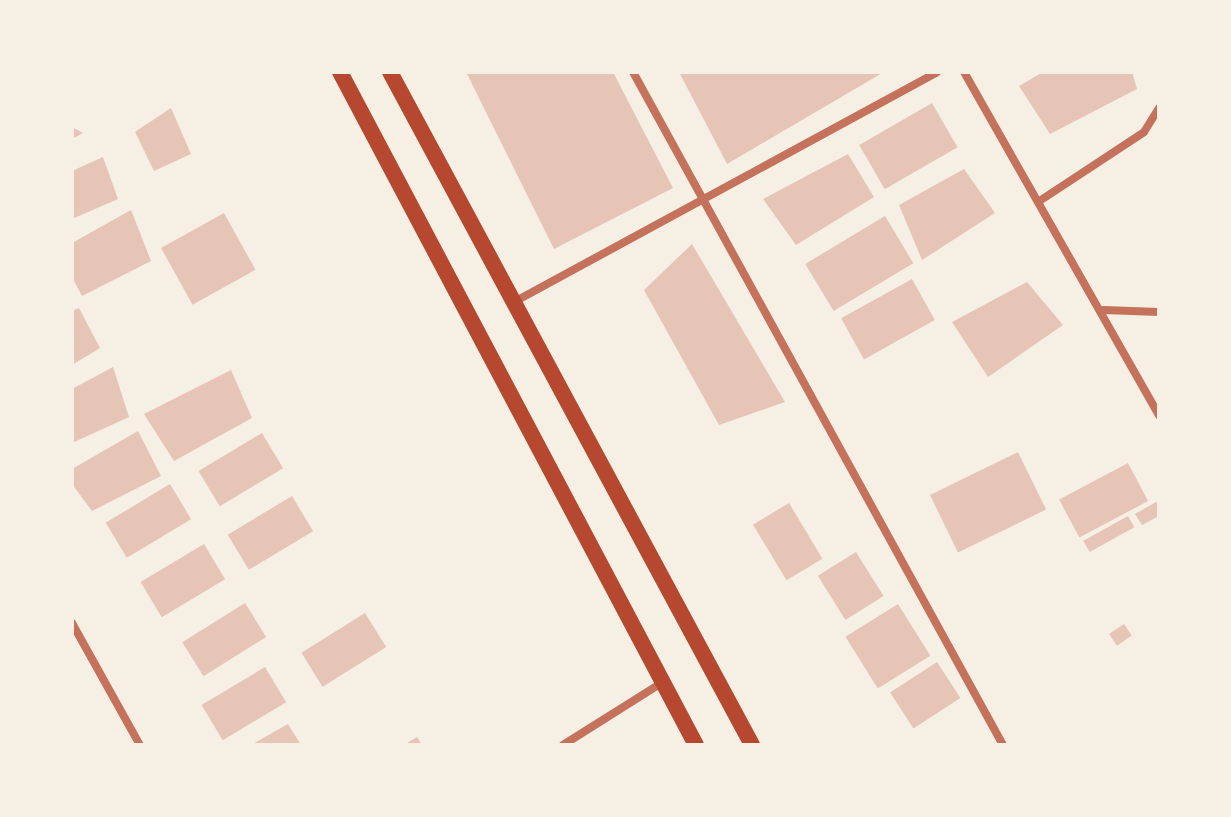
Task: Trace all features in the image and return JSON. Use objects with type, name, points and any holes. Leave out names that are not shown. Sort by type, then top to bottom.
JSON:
[{"type":"main road","points":[[340,72],[696,745]]},
{"type":"main road","points":[[390,72],[752,745]]},
{"type":"street","points":[[633,72],[700,202],[1003,745]]},
{"type":"street","points":[[514,302],[937,72]]},
{"type":"street","points":[[964,72],[1104,310],[1159,415]]},
{"type":"street","points":[[1041,200],[1144,132],[1159,108]]},
{"type":"street","points":[[1104,310],[1159,312]]},
{"type":"street","points":[[72,623],[140,745]]},
{"type":"street","points":[[563,745],[663,682]]},
{"type":"building","points":[[466,72],[613,72],[673,188],[554,249]]},
{"type":"building","points":[[679,72],[884,72],[727,164]]},
{"type":"building","points":[[1043,72],[1132,72],[1137,89],[1050,134],[1019,86]]},
{"type":"building","points":[[932,103],[958,147],[885,189],[859,145]]},
{"type":"building","points":[[171,108],[191,154],[154,171],[135,132]]},
{"type":"building","points":[[72,127],[83,133],[72,139]]},
{"type":"building","points":[[848,154],[874,197],[796,245],[763,199]]},
{"type":"building","points":[[103,157],[118,199],[72,219],[72,171]]},
{"type":"building","points":[[964,169],[995,213],[922,260],[899,205]]},
{"type":"building","points":[[131,210],[151,261],[82,296],[72,277],[72,243]]},
{"type":"building","points":[[224,213],[256,270],[193,305],[161,248]]},
{"type":"building","points":[[885,216],[913,263],[834,311],[805,264]]},
{"type":"building","points":[[692,244],[785,402],[719,425],[644,290]]},
{"type":"building","points":[[912,279],[935,320],[864,359],[841,318]]},
{"type":"building","points":[[1027,282],[1063,325],[988,377],[952,322]]},
{"type":"building","points":[[79,308],[100,348],[72,365],[72,311]]},
{"type":"building","points":[[113,367],[129,417],[72,443],[72,389]]},
{"type":"building","points":[[231,370],[252,418],[174,461],[144,414]]},
{"type":"building","points":[[138,431],[161,476],[92,511],[72,484],[72,469]]},
{"type":"building","points":[[262,433],[283,468],[220,506],[199,471]]},
{"type":"building","points":[[1018,452],[1046,510],[958,552],[930,495]]},
{"type":"building","points":[[1128,463],[1148,501],[1079,538],[1059,500]]},
{"type":"building","points":[[170,484],[191,519],[127,558],[106,523]]},
{"type":"building","points":[[292,496],[313,531],[249,570],[228,535]]},
{"type":"building","points":[[1158,501],[1159,516],[1142,525],[1135,514]]},
{"type":"building","points":[[789,503],[822,559],[786,580],[753,525]]},
{"type":"building","points":[[1128,516],[1134,527],[1090,552],[1083,541]]},
{"type":"building","points":[[204,544],[225,579],[162,617],[141,582]]},
{"type":"building","points":[[856,552],[884,596],[845,620],[818,576]]},
{"type":"building","points":[[245,603],[266,637],[203,676],[182,642]]},
{"type":"building","points":[[898,604],[930,656],[878,689],[845,637]]},
{"type":"building","points":[[365,613],[386,647],[323,687],[301,653]]},
{"type":"building","points":[[1124,624],[1132,636],[1117,646],[1109,634]]},
{"type":"building","points":[[937,662],[960,698],[913,729],[890,692]]},
{"type":"building","points":[[265,667],[286,702],[223,740],[202,705]]},
{"type":"building","points":[[288,724],[301,745],[251,745]]},
{"type":"building","points":[[417,737],[422,745],[404,745]]}]
